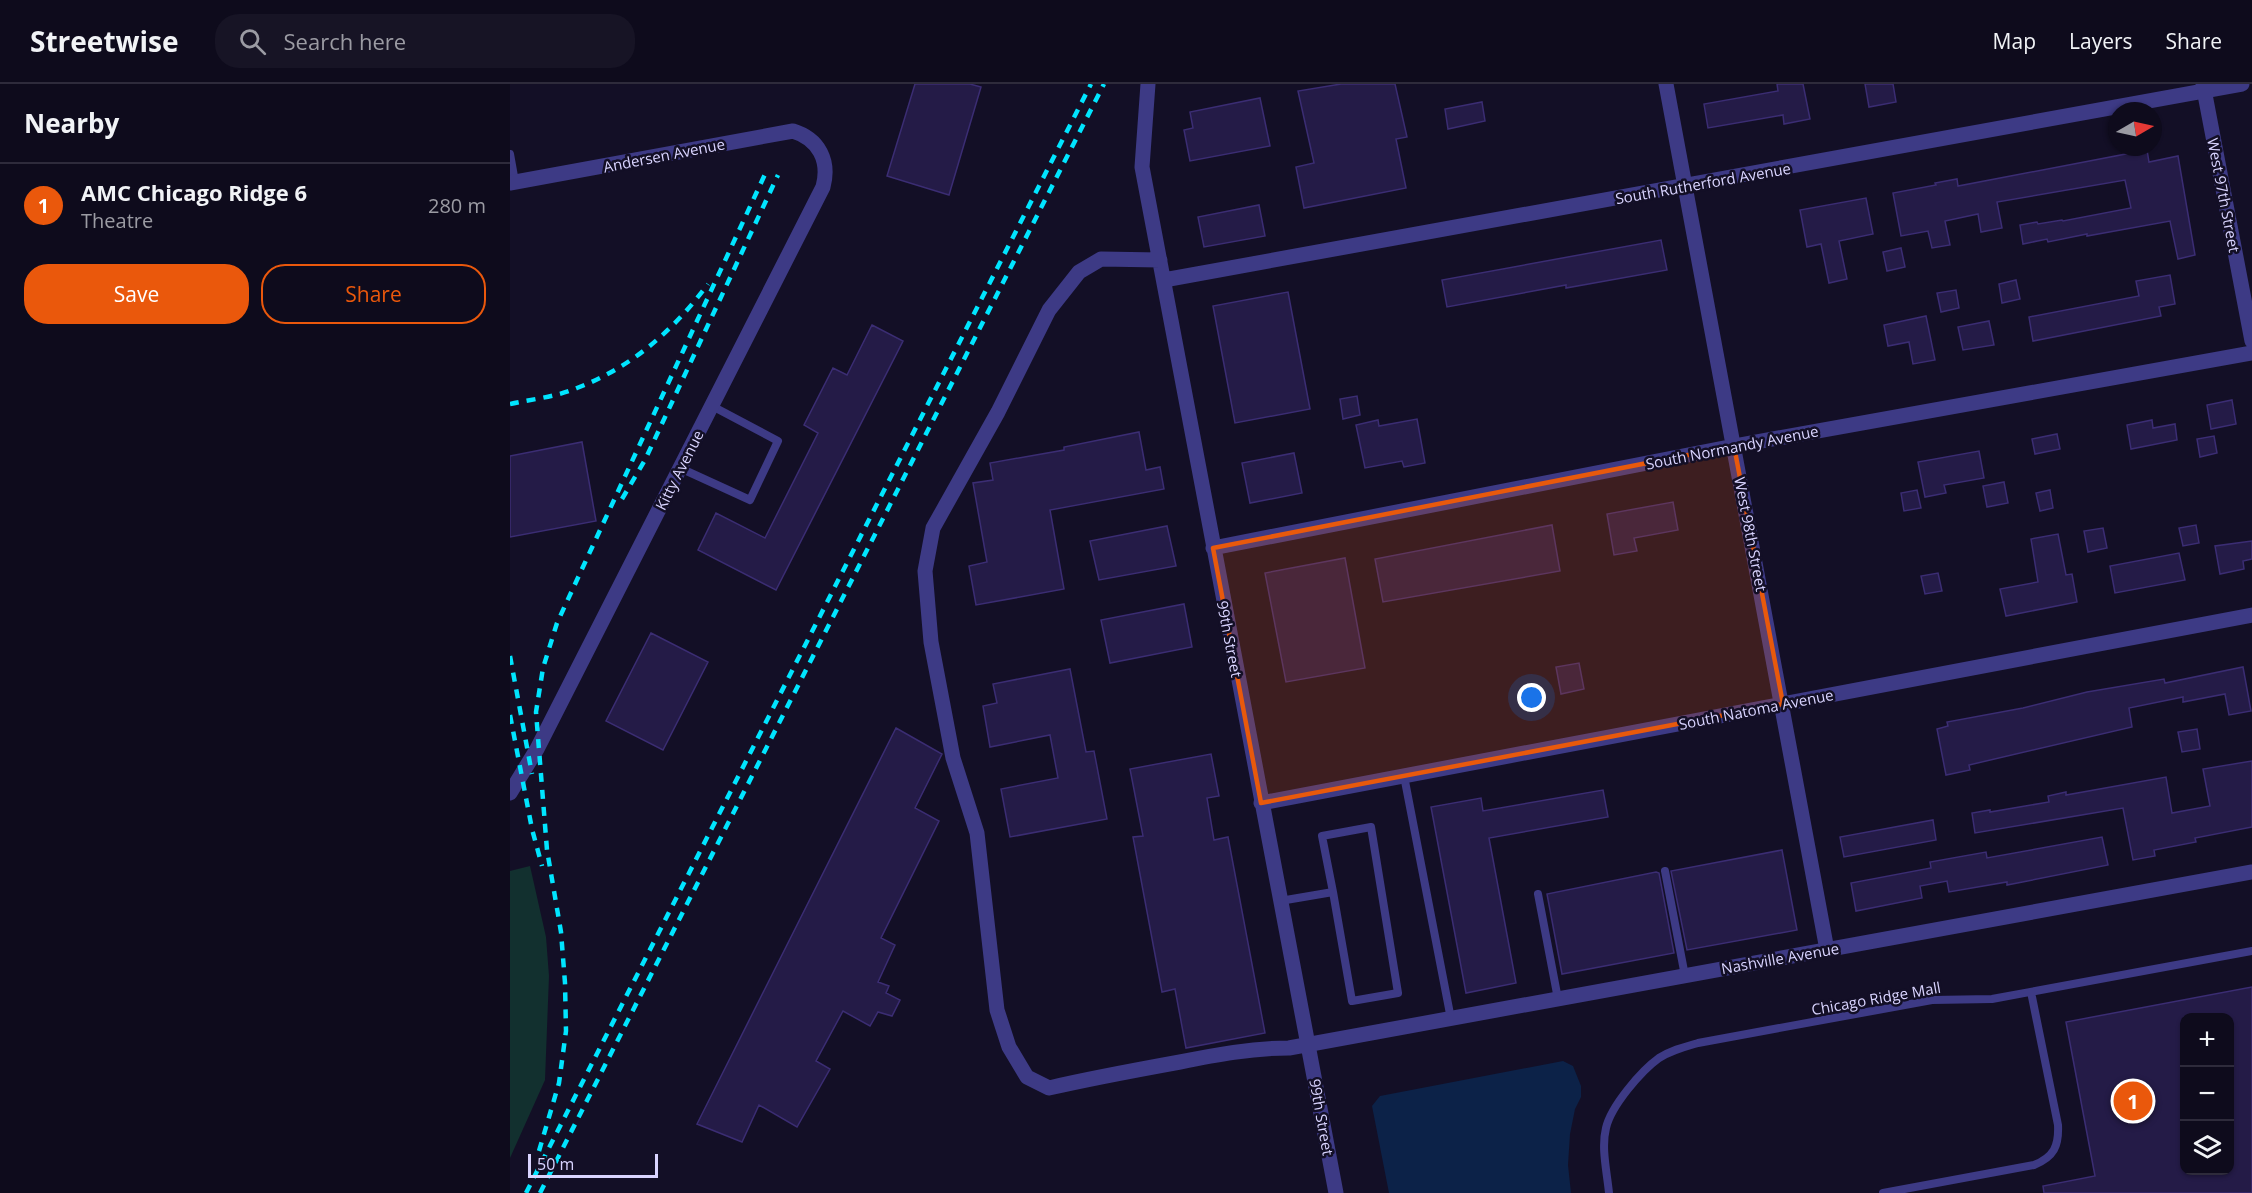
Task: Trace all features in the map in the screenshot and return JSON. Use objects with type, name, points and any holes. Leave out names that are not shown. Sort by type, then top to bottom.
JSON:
[{"type":"street","name":"99th Street","points":[[1148,84],[1142,167],[1336,1193]]},
{"type":"street","name":"West 98th Street","points":[[1666,84],[1827,950]]},
{"type":"street","name":"South Rutherford Avenue","points":[[1164,280],[1685,187],[2204,87],[2242,84]]},
{"type":"street","name":"West 97th Street","points":[[2204,87],[2252,341]]},
{"type":"street","name":"Andersen Avenue","points":[[513,183],[780,133],[793,132],[804,135],[816,144]]},
{"type":"street","name":"Kitty Avenue","points":[[510,793],[537,749],[823,187],[826,162],[816,144]]},
{"type":"street","name":"Nashville Avenue","points":[[1160,260],[1101,259],[1079,272],[1049,310],[998,412],[933,528],[925,571],[931,642],[954,758],[976,833],[997,1010],[1009,1047],[1026,1077],[1049,1088],[1103,1075],[1203,1057],[1309,1045],[2252,872]]},
{"type":"street","name":"South Normandy Avenue","points":[[1213,548],[1734,446],[2252,353]]},
{"type":"street","name":"South Natoma Avenue","points":[[1261,803],[2252,615]]},
{"type":"lane","points":[[510,154],[513,183]]},
{"type":"lane","points":[[680,468],[750,500],[778,441],[711,406]]},
{"type":"lane","points":[[1404,776],[1451,1019]]},
{"type":"lane","points":[[1371,827],[1398,993],[1352,1001],[1333,892],[1322,836],[1371,827]]},
{"type":"lane","points":[[1665,871],[1685,976]]},
{"type":"lane","points":[[1280,901],[1333,892]]},
{"type":"lane","points":[[1538,894],[1558,999]]},
{"type":"lane","name":"Chicago Ridge Mall","points":[[1609,1193],[1605,1152],[1606,1127],[1609,1120],[1624,1095],[1641,1075],[1658,1059],[1676,1049],[1932,1000],[1992,999],[2252,951]]},
{"type":"lane","points":[[1883,1193],[2034,1165],[2050,1156],[2057,1148],[2058,1125],[2031,992]]},
{"type":"highlighted area","points":[[1734,446],[1783,704],[1261,803],[1213,548]]},
{"type":"green space","points":[[530,866],[546,937],[549,976],[545,1080],[510,1158],[510,871]]},
{"type":"water","points":[[1563,1061],[1573,1066],[1581,1086],[1581,1097],[1575,1109],[1570,1134],[1568,1165],[1571,1193],[1389,1193],[1372,1106],[1380,1096]]},
{"type":"building","points":[[915,84],[970,84],[981,87],[949,195],[887,176]]},
{"type":"building","points":[[1341,84],[1395,84],[1407,137],[1396,139],[1406,188],[1304,208],[1296,167],[1314,163],[1298,91]]},
{"type":"building","points":[[1777,84],[1803,84],[1810,119],[1784,124],[1783,115],[1708,128],[1704,104],[1778,91]]},
{"type":"building","points":[[1865,84],[1893,84],[1896,102],[1869,107]]},
{"type":"building","points":[[1260,98],[1270,146],[1190,161],[1184,130],[1193,128],[1190,112]]},
{"type":"building","points":[[1482,102],[1485,121],[1448,129],[1445,109]]},
{"type":"building","points":[[2116,156],[2148,156],[2149,162],[2178,156],[2195,255],[2178,259],[2170,221],[2087,236],[2087,234],[2048,242],[2047,239],[2023,244],[2020,225],[2063,221],[2131,208],[2125,180],[1997,202],[2002,228],[1981,232],[1978,214],[1945,221],[1950,245],[1932,248],[1928,231],[1901,236],[1893,193],[1957,179],[1958,186]]},
{"type":"building","points":[[1866,198],[1873,234],[1839,241],[1847,279],[1829,283],[1821,244],[1807,247],[1800,210]]},
{"type":"building","points":[[1259,205],[1265,236],[1204,247],[1198,217]]},
{"type":"building","points":[[1661,240],[1667,270],[1566,288],[1566,285],[1447,307],[1442,280]]},
{"type":"building","points":[[1901,248],[1905,267],[1887,271],[1883,252]]},
{"type":"building","points":[[2170,275],[2175,304],[2159,307],[2161,316],[2033,341],[2029,317],[2139,296],[2136,281]]},
{"type":"building","points":[[2016,280],[2020,299],[2002,303],[1999,284]]},
{"type":"building","points":[[1956,290],[1959,308],[1941,312],[1937,293]]},
{"type":"building","points":[[1288,292],[1310,409],[1235,423],[1213,306]]},
{"type":"building","points":[[1926,316],[1935,360],[1913,364],[1909,342],[1888,346],[1884,325]]},
{"type":"building","points":[[1989,321],[1994,345],[1963,350],[1958,327]]},
{"type":"building","points":[[872,325],[903,341],[776,590],[698,550],[716,513],[765,538],[818,433],[804,425],[833,368],[847,375]]},
{"type":"building","points":[[1357,396],[1360,415],[1343,419],[1340,399]]},
{"type":"building","points":[[2232,400],[2236,424],[2211,429],[2207,405]]},
{"type":"building","points":[[1417,419],[1425,463],[1404,467],[1402,461],[1365,468],[1356,425],[1378,420],[1379,426]]},
{"type":"building","points":[[2152,420],[2153,428],[2175,424],[2177,440],[2131,449],[2127,425]]},
{"type":"building","points":[[1139,432],[1146,470],[1160,467],[1164,489],[1050,510],[1064,589],[976,605],[969,566],[987,562],[973,483],[993,480],[990,463],[1064,450],[1064,447]]},
{"type":"building","points":[[2057,434],[2060,449],[2035,454],[2032,439]]},
{"type":"building","points":[[2214,436],[2217,453],[2200,457],[2197,439]]},
{"type":"building","points":[[582,442],[596,521],[510,537],[510,456]]},
{"type":"building","points":[[1979,451],[1984,478],[1944,485],[1946,493],[1925,497],[1918,462]]},
{"type":"building","points":[[1294,453],[1302,493],[1250,503],[1242,463]]},
{"type":"building","points":[[2004,482],[2008,503],[1987,507],[1983,486]]},
{"type":"building","points":[[1917,490],[1921,508],[1904,511],[1901,493]]},
{"type":"building","points":[[2050,490],[2053,508],[2040,511],[2036,493]]},
{"type":"building","points":[[1673,502],[1678,530],[1634,538],[1637,551],[1614,555],[1607,514]]},
{"type":"building","points":[[1552,525],[1560,571],[1383,602],[1375,559]]},
{"type":"building","points":[[2196,525],[2199,543],[2183,546],[2179,528]]},
{"type":"building","points":[[1167,526],[1176,566],[1099,580],[1090,541]]},
{"type":"building","points":[[2103,528],[2107,548],[2088,552],[2084,531]]},
{"type":"building","points":[[2058,534],[2066,575],[2072,574],[2077,602],[2006,616],[2000,589],[2038,582],[2031,539]]},
{"type":"building","points":[[2252,541],[2252,559],[2243,561],[2244,569],[2220,574],[2215,546]]},
{"type":"building","points":[[2179,553],[2185,580],[2115,593],[2110,566]]},
{"type":"building","points":[[1345,558],[1365,668],[1286,682],[1265,573]]},
{"type":"building","points":[[1938,573],[1942,591],[1925,594],[1921,576]]},
{"type":"building","points":[[1184,604],[1192,647],[1110,663],[1101,620]]},
{"type":"building","points":[[651,633],[708,662],[663,750],[606,721]]},
{"type":"building","points":[[1579,663],[1584,689],[1561,694],[1556,667]]},
{"type":"building","points":[[2243,667],[2251,711],[2229,715],[2225,694],[2183,702],[2183,697],[2129,708],[2132,727],[1969,765],[1970,770],[1946,775],[1937,729],[1948,726],[1947,722],[2023,708],[2087,692],[2164,679],[2165,683]]},
{"type":"building","points":[[1070,669],[1086,752],[1094,751],[1107,819],[1010,837],[1001,789],[1058,778],[1050,735],[990,747],[983,706],[997,703],[993,684]]},
{"type":"building","points":[[896,728],[942,754],[915,808],[939,821],[881,938],[895,945],[878,982],[889,986],[886,993],[900,1000],[892,1016],[878,1012],[870,1026],[843,1011],[816,1061],[830,1069],[797,1127],[759,1105],[742,1142],[697,1124]]},
{"type":"building","points":[[2197,729],[2200,749],[2182,752],[2178,732]]},
{"type":"building","points":[[1211,754],[1219,796],[1207,798],[1214,840],[1228,837],[1265,1033],[1186,1048],[1175,989],[1162,992],[1133,837],[1143,836],[1130,769]]},
{"type":"building","points":[[2252,761],[2252,827],[2195,838],[2196,842],[2154,850],[2155,856],[2133,860],[2123,808],[1975,833],[1972,813],[2049,802],[2048,796],[2066,792],[2066,795],[2166,777],[2172,813],[2210,806],[2203,769]]},
{"type":"building","points":[[1603,790],[1608,817],[1489,838],[1516,983],[1466,993],[1431,807],[1481,798],[1483,811]]},
{"type":"building","points":[[1933,820],[1936,840],[1844,857],[1840,837]]},
{"type":"building","points":[[2102,837],[2108,865],[2007,885],[2007,882],[1949,892],[1947,881],[1920,886],[1922,898],[1856,911],[1851,883],[1931,868],[1930,862],[1986,852],[1987,858]]},
{"type":"building","points":[[1782,850],[1797,930],[1687,950],[1671,871]]},
{"type":"building","points":[[1659,873],[1674,953],[1562,974],[1547,894]]},
{"type":"building","points":[[2252,987],[2252,1193],[2044,1193],[2043,1186],[2095,1176],[2066,1022]]},
{"type":"railway","points":[[526,1193],[1091,84]]},
{"type":"railway","points":[[540,1193],[1104,84]]},
{"type":"railway","points":[[539,1151],[559,1083],[566,1031],[561,932],[547,850],[536,712],[543,668],[557,623],[767,170]]},
{"type":"railway","points":[[622,499],[645,460],[778,175]]},
{"type":"railway","points":[[510,404],[569,391],[616,370],[666,332],[708,284]]},
{"type":"railway","points":[[510,656],[532,774]]},
{"type":"railway","points":[[510,715],[532,829],[542,866]]},
{"type":"place","name":"AMC Chicago Ridge 6","points":[[2133,1101]]}]
